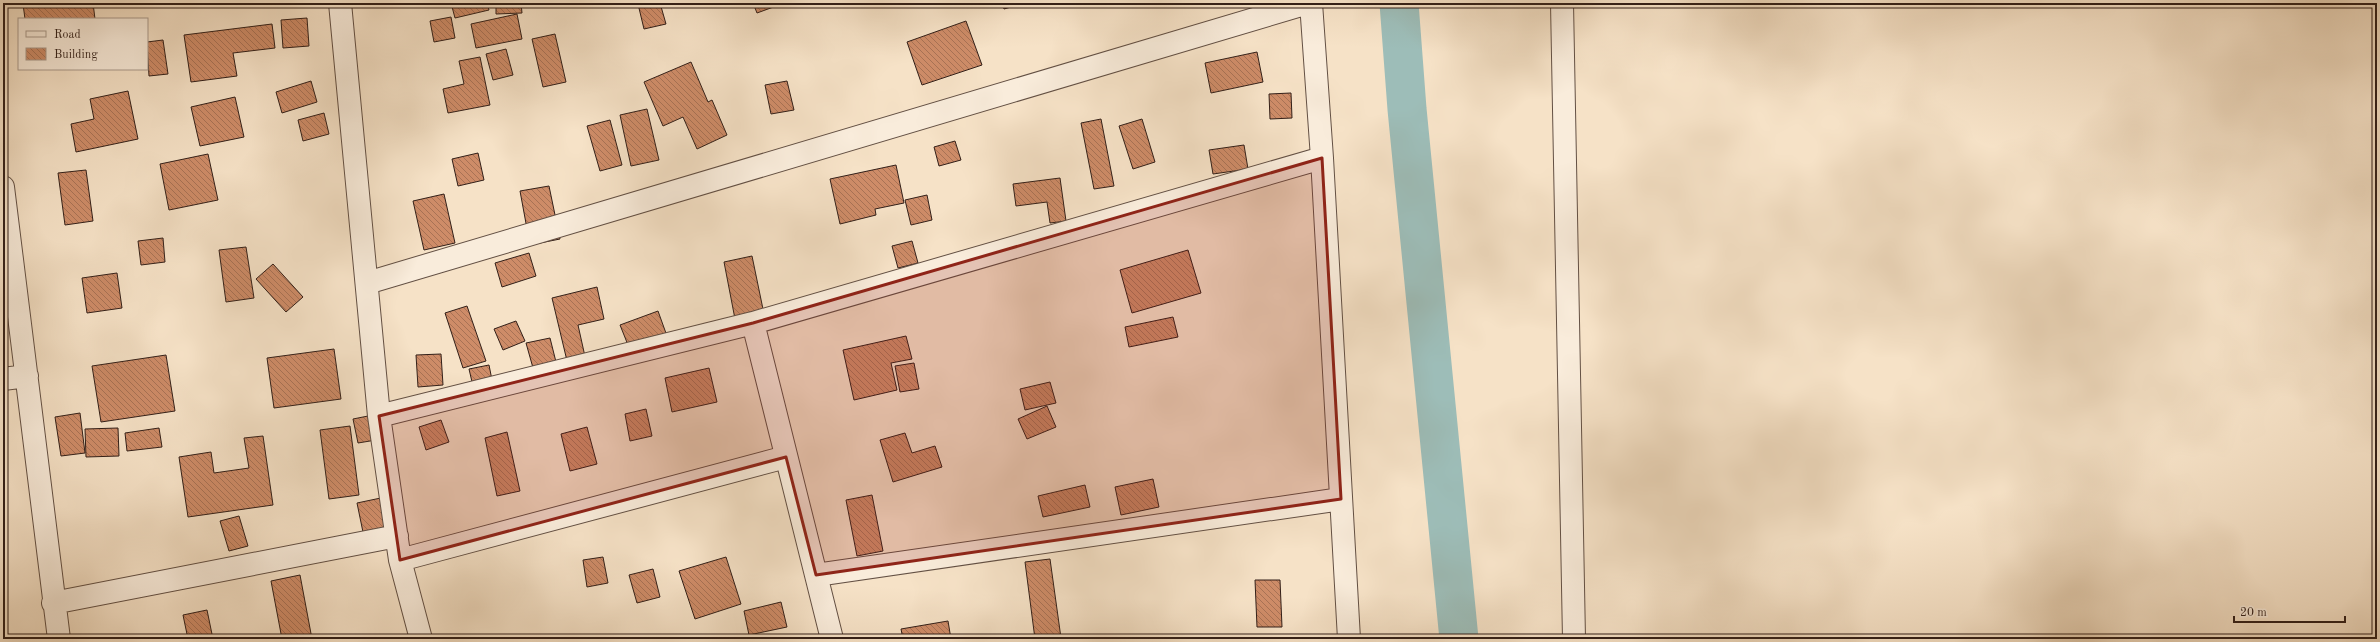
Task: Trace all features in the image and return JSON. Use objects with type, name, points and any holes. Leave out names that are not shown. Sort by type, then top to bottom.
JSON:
[{"type":"street","points":[[340,3],[379,416],[400,560],[421,639]]},
{"type":"street","points":[[367,283],[1309,3],[1322,158],[1349,639]]},
{"type":"street","points":[[1562,3],[1574,639]]},
{"type":"street","points":[[379,416],[753,323],[1322,158]]},
{"type":"street","points":[[3,187],[6,242],[26,376],[53,604],[59,639]]},
{"type":"street","points":[[753,323],[832,639]]},
{"type":"street","points":[[3,379],[26,376]]},
{"type":"street","points":[[400,560],[786,457]]},
{"type":"street","points":[[816,575],[1341,498]]},
{"type":"street","points":[[53,604],[397,536]]},
{"type":"highlighted area","points":[[1322,158],[1341,499],[816,575],[786,457],[400,560],[379,416],[753,323]]},
{"type":"building","points":[[93,3],[95,18],[25,18],[23,4]]},
{"type":"building","points":[[451,3],[487,3],[489,10],[455,18]]},
{"type":"building","points":[[496,3],[521,3],[522,13],[496,14]]},
{"type":"building","points":[[660,3],[666,24],[644,29],[638,4]]},
{"type":"building","points":[[753,3],[778,3],[779,5],[757,13]]},
{"type":"building","points":[[1002,3],[1025,3],[1004,9]]},
{"type":"building","points":[[517,14],[522,39],[476,48],[471,24]]},
{"type":"building","points":[[451,17],[455,38],[434,42],[430,21]]},
{"type":"building","points":[[307,18],[309,46],[283,48],[281,20]]},
{"type":"building","points":[[966,21],[982,65],[922,85],[907,42]]},
{"type":"building","points":[[272,24],[275,48],[233,53],[237,76],[191,82],[184,35]]},
{"type":"building","points":[[555,34],[566,82],[543,87],[532,39]]},
{"type":"building","points":[[163,40],[168,74],[149,76],[148,42]]},
{"type":"building","points":[[506,49],[513,75],[493,80],[486,54]]},
{"type":"building","points":[[1257,52],[1263,82],[1211,93],[1205,63]]},
{"type":"building","points":[[480,57],[490,105],[448,113],[443,89],[464,84],[459,61]]},
{"type":"building","points":[[691,62],[708,102],[712,100],[727,135],[697,149],[683,117],[663,126],[644,82]]},
{"type":"building","points":[[311,81],[317,102],[282,113],[276,92]]},
{"type":"building","points":[[787,81],[794,110],[771,114],[765,85]]},
{"type":"building","points":[[128,91],[138,139],[76,152],[71,124],[94,119],[90,99]]},
{"type":"building","points":[[1291,93],[1292,118],[1270,119],[1269,94]]},
{"type":"building","points":[[235,97],[244,137],[200,146],[191,107]]},
{"type":"building","points":[[647,109],[659,160],[631,166],[620,115]]},
{"type":"building","points":[[324,113],[329,134],[303,141],[298,120]]},
{"type":"building","points":[[1101,119],[1114,186],[1094,189],[1081,123]]},
{"type":"building","points":[[1142,119],[1155,162],[1133,169],[1119,126]]},
{"type":"building","points":[[610,120],[622,165],[600,171],[587,126]]},
{"type":"building","points":[[955,141],[961,160],[939,166],[934,147]]},
{"type":"building","points":[[1244,145],[1248,169],[1213,174],[1209,150]]},
{"type":"building","points":[[478,153],[484,180],[458,186],[452,159]]},
{"type":"building","points":[[208,154],[218,200],[169,210],[160,164]]},
{"type":"building","points":[[896,165],[904,203],[875,209],[876,215],[840,224],[830,179]]},
{"type":"building","points":[[86,170],[93,221],[65,225],[58,173]]},
{"type":"building","points":[[1060,178],[1066,221],[1050,223],[1047,202],[1016,206],[1013,184]]},
{"type":"building","points":[[549,186],[560,239],[530,245],[520,191]]},
{"type":"building","points":[[444,194],[455,243],[424,250],[413,201]]},
{"type":"building","points":[[927,195],[932,220],[911,225],[905,200]]},
{"type":"building","points":[[163,238],[165,262],[141,265],[138,241]]},
{"type":"building","points":[[912,241],[918,263],[898,268],[892,246]]},
{"type":"building","points":[[246,247],[254,298],[226,302],[219,250]]},
{"type":"building","points":[[1188,250],[1201,293],[1132,313],[1120,270]]},
{"type":"building","points":[[529,253],[536,276],[502,287],[495,263]]},
{"type":"building","points":[[752,256],[764,314],[735,319],[724,262]]},
{"type":"building","points":[[273,264],[303,297],[286,312],[256,279]]},
{"type":"building","points":[[117,273],[122,308],[87,313],[82,278]]},
{"type":"building","points":[[597,287],[604,319],[578,325],[586,361],[568,365],[552,298]]},
{"type":"building","points":[[467,306],[486,361],[463,368],[445,313]]},
{"type":"building","points":[[658,311],[667,336],[630,350],[620,325]]},
{"type":"building","points":[[1173,317],[1178,337],[1129,347],[1125,327]]},
{"type":"building","points":[[516,321],[525,341],[503,350],[494,329]]},
{"type":"building","points":[[906,336],[912,359],[891,363],[897,390],[854,400],[843,350]]},
{"type":"building","points":[[550,338],[558,370],[535,375],[526,343]]},
{"type":"building","points":[[334,349],[341,399],[274,408],[267,358]]},
{"type":"building","points":[[441,354],[443,385],[418,387],[416,355]]},
{"type":"building","points":[[166,355],[175,411],[101,422],[92,366]]},
{"type":"building","points":[[914,363],[919,389],[900,392],[895,366]]},
{"type":"building","points":[[489,365],[495,395],[476,399],[469,369]]},
{"type":"building","points":[[709,368],[717,402],[672,412],[665,378]]},
{"type":"building","points":[[1050,382],[1056,403],[1025,410],[1020,389]]},
{"type":"building","points":[[1047,406],[1056,427],[1027,439],[1018,419]]},
{"type":"building","points":[[646,409],[652,436],[630,441],[625,414]]},
{"type":"building","points":[[80,413],[85,453],[61,456],[55,417]]},
{"type":"building","points":[[378,414],[382,439],[358,443],[353,419]]},
{"type":"building","points":[[441,420],[449,442],[426,450],[419,427]]},
{"type":"building","points":[[350,426],[359,495],[329,499],[320,430]]},
{"type":"building","points":[[587,427],[597,464],[570,471],[561,434]]},
{"type":"building","points":[[118,428],[119,456],[86,457],[85,429]]},
{"type":"building","points":[[159,428],[162,447],[127,451],[125,433]]},
{"type":"building","points":[[507,432],[520,491],[497,496],[485,438]]},
{"type":"building","points":[[905,433],[912,453],[935,446],[942,467],[893,482],[880,440]]},
{"type":"building","points":[[263,436],[273,505],[188,517],[179,457],[211,452],[214,473],[249,468],[244,438]]},
{"type":"building","points":[[1153,479],[1159,507],[1121,515],[1115,487]]},
{"type":"building","points":[[1085,485],[1090,507],[1043,517],[1038,496]]},
{"type":"building","points":[[395,495],[401,530],[364,537],[357,503]]},
{"type":"building","points":[[872,495],[883,551],[857,556],[846,500]]},
{"type":"building","points":[[239,516],[248,546],[229,551],[220,521]]},
{"type":"building","points":[[603,557],[608,583],[587,587],[583,560]]},
{"type":"building","points":[[726,557],[741,604],[695,619],[679,571]]},
{"type":"building","points":[[1050,559],[1061,638],[1035,639],[1025,562]]},
{"type":"building","points":[[653,569],[660,597],[637,603],[629,575]]},
{"type":"building","points":[[300,575],[312,639],[282,639],[271,581]]},
{"type":"building","points":[[1255,580],[1280,580],[1282,627],[1257,627]]},
{"type":"building","points":[[781,602],[787,627],[749,635],[744,611]]},
{"type":"building","points":[[207,610],[213,639],[188,639],[183,615]]},
{"type":"building","points":[[948,621],[951,639],[903,639],[901,629]]},
{"type":"waterway","points":[[1399,3],[1407,109],[1459,639]]}]
